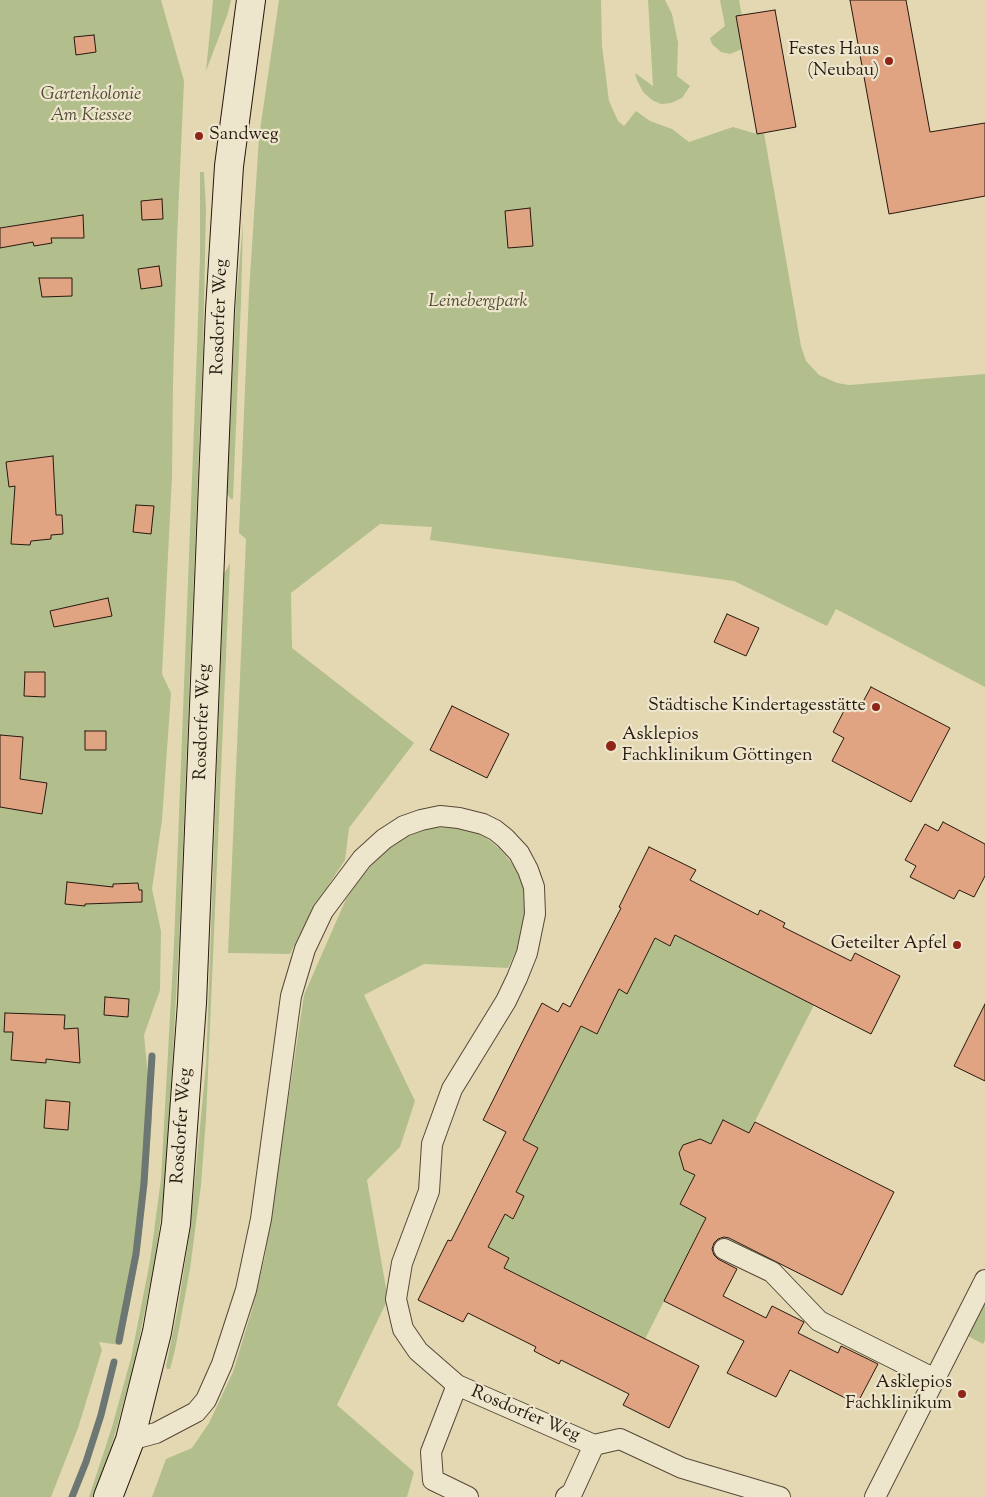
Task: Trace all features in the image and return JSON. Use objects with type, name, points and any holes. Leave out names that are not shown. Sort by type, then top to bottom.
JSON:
[{"type":"main road","name":"Rosdorfer Weg","points":[[108,1497],[130,1440],[157,1332],[176,1224],[192,993],[220,310],[227,186],[251,0]]},
{"type":"street","name":"Rosdorfer Weg","points":[[130,1440],[156,1433],[196,1412],[206,1400],[222,1364],[246,1290],[261,1219],[291,996],[305,950],[323,910],[362,859],[384,839],[404,826],[440,816],[472,821],[495,830],[505,838],[518,853],[534,887],[535,914],[527,952],[517,978],[506,1000],[452,1089],[432,1144],[429,1191],[402,1263],[396,1298],[403,1329],[418,1351],[457,1385],[594,1445],[620,1439],[682,1468],[780,1497]]},
{"type":"street","points":[[724,1249],[772,1272],[819,1321],[935,1379]]},
{"type":"street","points":[[875,1497],[985,1280]]},
{"type":"street","name":"Rosdorfer Weg","points":[[457,1385],[431,1452],[433,1480],[468,1497]]},
{"type":"street","name":"Rosdorfer Weg","points":[[566,1497],[572,1492],[594,1445]]},
{"type":"green space","name":"Gartenkolonie Am Kiessee","points":[[0,0],[161,0],[184,81],[177,239],[172,476],[162,674],[171,693],[162,820],[152,889],[161,931],[160,990],[144,1035],[152,1118],[147,1181],[140,1248],[130,1304],[120,1345],[99,1342],[102,1350],[78,1428],[51,1497],[0,1497]]},
{"type":"green space","points":[[213,0],[231,0],[206,71]]},
{"type":"green space","name":"Leinebergpark","points":[[279,0],[601,0],[602,46],[609,101],[618,121],[624,126],[636,111],[650,121],[672,129],[689,142],[733,127],[757,134],[764,133],[801,346],[806,361],[819,375],[837,383],[849,385],[985,374],[985,687],[836,609],[827,626],[734,581],[430,540],[432,527],[380,524],[291,593],[292,648],[414,743],[349,828],[345,860],[314,907],[290,954],[228,953],[246,539],[239,533],[249,292],[259,137]]},
{"type":"green space","points":[[648,0],[665,0],[672,14],[678,43],[677,76],[690,86],[682,98],[671,103],[661,104],[652,100],[643,92],[635,73],[653,86]]},
{"type":"green space","points":[[720,0],[739,0],[742,16],[736,17],[742,49],[730,54],[721,52],[712,44],[710,38],[725,26]]},
{"type":"green space","points":[[200,172],[204,172],[206,209],[203,349],[179,943],[166,1179],[155,1261],[135,1359],[101,1479],[94,1497],[89,1497],[112,1427],[131,1358],[150,1261],[161,1179],[174,944],[197,349]]},
{"type":"green space","points":[[243,222],[233,499],[231,499],[227,494],[236,302]]},
{"type":"green space","points":[[230,563],[206,1119],[201,1185],[190,1269],[175,1350],[170,1369],[167,1369],[190,1230],[206,1065],[224,574]]},
{"type":"green space","points":[[433,827],[456,828],[480,833],[500,849],[514,866],[523,885],[525,913],[519,945],[508,968],[424,964],[364,995],[415,1101],[400,1147],[367,1180],[388,1299],[337,1405],[414,1472],[407,1497],[152,1497],[166,1459],[192,1448],[209,1423],[233,1372],[252,1310],[265,1256],[304,995],[346,899],[366,871],[388,849],[412,834]]},
{"type":"green space","points":[[647,934],[669,945],[675,935],[814,1005],[749,1133],[723,1120],[711,1144],[700,1139],[696,1146],[683,1145],[679,1153],[681,1160],[687,1164],[684,1170],[695,1175],[680,1204],[706,1218],[645,1339],[504,1268],[509,1258],[488,1247],[505,1214],[513,1218],[524,1196],[516,1192],[538,1148],[523,1140],[581,1026],[597,1034],[619,989],[627,993],[639,970]]},
{"type":"green space","points":[[985,1303],[985,1340],[983,1344],[968,1336]]},
{"type":"building","name":"Festes Haus (Neubau)","points":[[850,0],[906,0],[930,132],[985,123],[985,196],[889,214]]},
{"type":"building","points":[[775,10],[796,127],[757,134],[736,16]]},
{"type":"building","points":[[94,35],[96,52],[76,55],[74,37]]},
{"type":"building","points":[[162,199],[163,219],[142,220],[141,201]]},
{"type":"building","points":[[530,208],[533,246],[508,248],[505,211]]},
{"type":"building","points":[[83,215],[84,238],[51,238],[52,243],[34,246],[33,242],[0,248],[0,228]]},
{"type":"building","points":[[159,266],[162,286],[141,289],[138,269]]},
{"type":"building","points":[[39,278],[72,278],[72,296],[42,297]]},
{"type":"building","points":[[53,456],[56,515],[62,515],[63,534],[51,535],[51,539],[31,541],[30,545],[11,544],[15,486],[9,487],[6,462]]},
{"type":"building","points":[[136,505],[154,506],[151,534],[133,532]]},
{"type":"building","points":[[108,598],[112,616],[54,627],[50,611]]},
{"type":"building","points":[[727,614],[759,628],[746,656],[714,642]]},
{"type":"building","points":[[25,672],[45,672],[45,697],[24,696]]},
{"type":"building","points":[[871,687],[950,728],[911,802],[832,761],[844,738],[833,732],[847,705],[858,711]]},
{"type":"building","points":[[452,706],[509,734],[487,778],[430,750]]},
{"type":"building","points":[[85,731],[106,731],[106,750],[85,750]]},
{"type":"building","points":[[0,735],[23,737],[20,779],[47,783],[42,814],[0,807]]},
{"type":"building","points":[[943,822],[985,844],[985,876],[974,897],[959,890],[954,899],[910,877],[916,866],[905,860],[925,824],[938,831]]},
{"type":"building","points":[[649,847],[696,870],[690,880],[758,915],[760,910],[785,923],[783,927],[851,961],[855,953],[900,976],[871,1034],[675,935],[670,946],[655,938],[627,994],[619,989],[597,1034],[581,1026],[523,1140],[538,1148],[516,1192],[524,1196],[513,1219],[505,1214],[488,1247],[509,1258],[504,1268],[699,1366],[669,1428],[623,1405],[629,1394],[561,1360],[559,1364],[534,1351],[536,1347],[468,1313],[463,1322],[418,1300],[448,1240],[451,1241],[506,1132],[483,1120],[542,1003],[558,1012],[563,1003],[570,1007],[621,908],[619,907]]},
{"type":"building","points":[[67,882],[113,887],[113,884],[138,883],[139,890],[142,890],[142,902],[85,904],[85,906],[65,904]]},
{"type":"building","points":[[105,997],[129,999],[128,1017],[104,1015]]},
{"type":"building","points":[[985,1004],[985,1081],[954,1066]]},
{"type":"building","points":[[5,1013],[65,1015],[64,1029],[78,1028],[80,1063],[46,1059],[46,1063],[11,1060],[13,1032],[4,1032]]},
{"type":"building","points":[[46,1100],[70,1102],[68,1130],[44,1128]]},
{"type":"building","points":[[723,1120],[749,1133],[755,1122],[894,1192],[842,1295],[729,1238],[718,1239],[712,1249],[718,1259],[737,1269],[723,1296],[766,1318],[772,1306],[804,1322],[798,1333],[838,1353],[841,1346],[878,1364],[857,1404],[790,1370],[776,1397],[727,1373],[744,1341],[664,1301],[706,1218],[680,1204],[695,1175],[684,1170],[679,1153],[683,1145],[700,1139],[711,1144]]},
{"type":"waterway","points":[[119,1341],[136,1254],[144,1183],[152,1056]]},
{"type":"waterway","points":[[72,1497],[86,1462],[101,1415],[114,1362]]},
{"type":"place","name":"Festes Haus (Neubau)","points":[[889,61]]},
{"type":"place","name":"Sandweg","points":[[199,136]]},
{"type":"place","name":"Städtische Kindertagesstätte","points":[[876,707]]},
{"type":"place","name":"Asklepios Fachklinikum Göttingen","points":[[611,746]]},
{"type":"place","name":"Geteilter Apfel","points":[[957,945]]},
{"type":"place","name":"Asklepios Fachklinikum","points":[[962,1394]]}]
